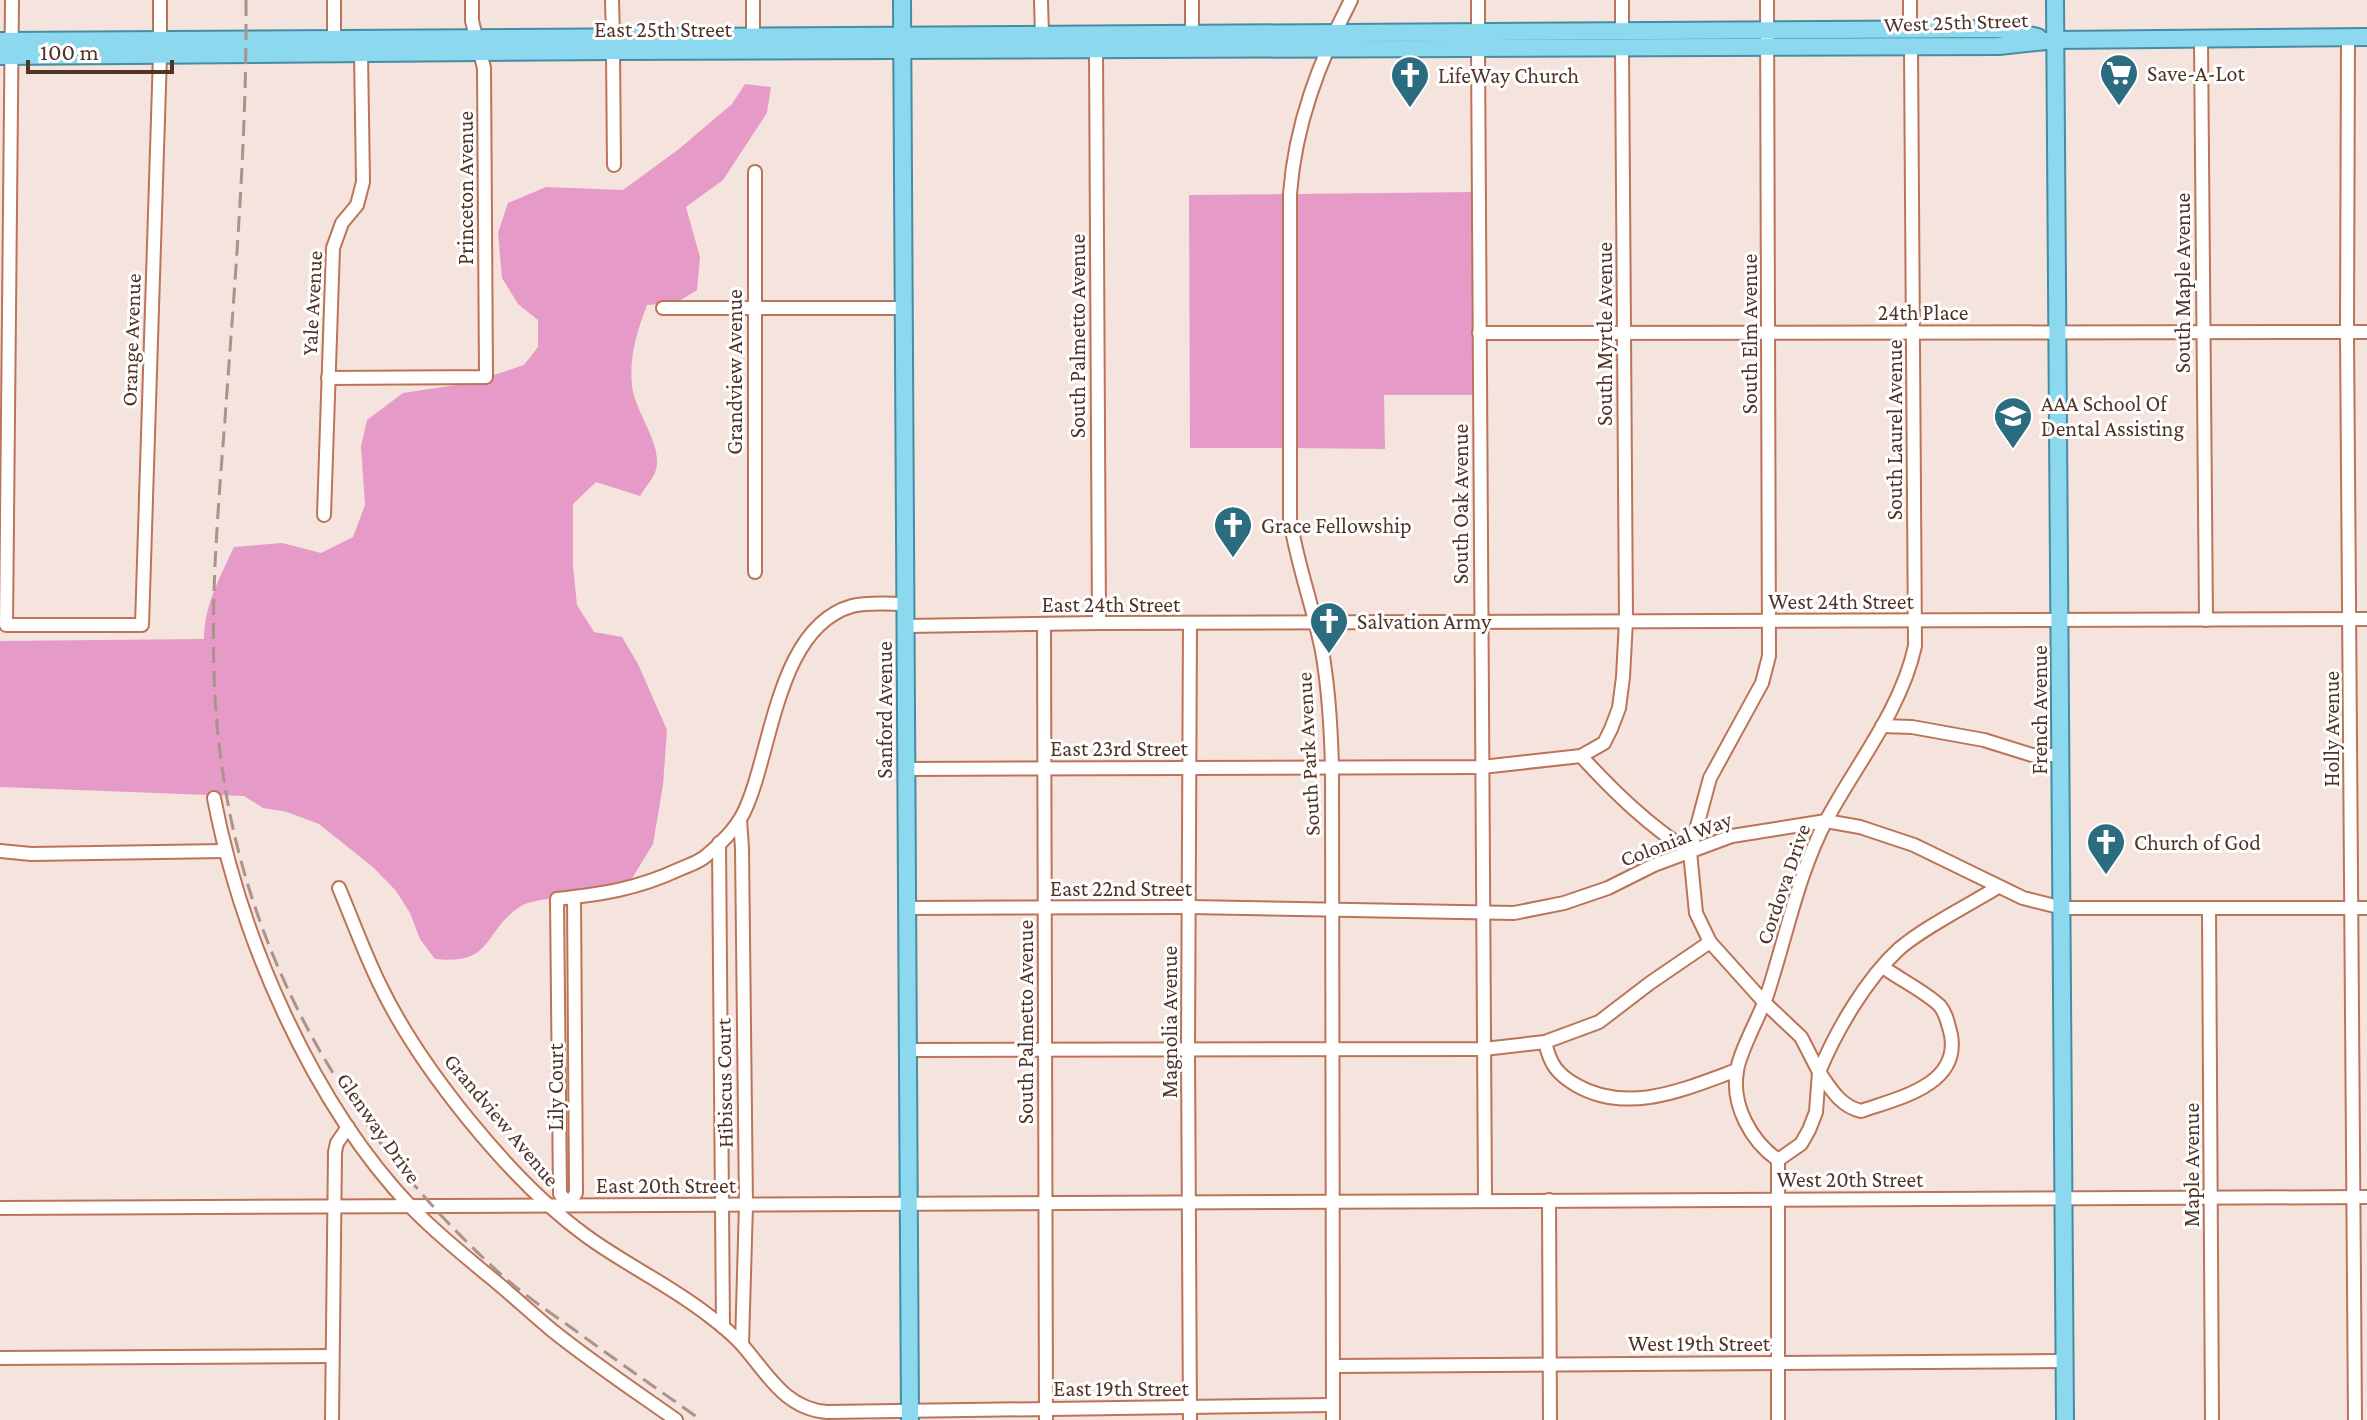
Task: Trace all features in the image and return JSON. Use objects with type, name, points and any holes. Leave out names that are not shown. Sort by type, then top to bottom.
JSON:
[{"type":"main road","name":"Sanford Avenue","points":[[902,0],[910,1416]]},
{"type":"main road","name":"French Avenue","points":[[2055,0],[2065,1420]]},
{"type":"main road","points":[[1068,49],[1078,42],[1109,42],[1120,34]]},
{"type":"main road","name":"East 25th Street","points":[[160,48],[234,40],[334,39],[479,45],[902,43],[1042,35],[1192,34],[1330,40]]},
{"type":"main road","name":"East 25th Street","points":[[613,44],[664,43],[677,37],[753,37],[1096,49],[1330,40]]},
{"type":"main road","name":"West 25th Street","points":[[1330,40],[1911,38],[1999,46],[2056,40],[2367,37]]},
{"type":"main road","name":"West 25th Street","points":[[1478,39],[1553,47],[1622,39]]},
{"type":"main road","name":"East 25th Street","points":[[6,49],[160,48],[361,53],[479,45]]},
{"type":"street","points":[[6,49],[12,0]]},
{"type":"street","name":"Orange Avenue","points":[[6,49],[6,625],[142,625],[160,0]]},
{"type":"street","points":[[334,0],[334,39]]},
{"type":"street","name":"Princeton Avenue","points":[[328,378],[486,377],[479,45],[472,21],[472,0]]},
{"type":"street","points":[[612,0],[614,165]]},
{"type":"street","points":[[753,0],[753,37]]},
{"type":"street","points":[[1041,0],[1042,35]]},
{"type":"street","points":[[1192,0],[1192,34]]},
{"type":"street","name":"South Park Avenue","points":[[1333,1420],[1332,768],[1329,698],[1290,519],[1290,194],[1296,144],[1330,40],[1351,0]]},
{"type":"street","name":"South Oak Avenue","points":[[1478,0],[1485,1200]]},
{"type":"street","name":"South Myrtle Avenue","points":[[1581,756],[1604,743],[1619,708],[1626,621],[1622,0]]},
{"type":"street","name":"South Elm Avenue","points":[[1690,852],[1710,778],[1762,683],[1769,656],[1767,0]]},
{"type":"street","name":"South Laurel Avenue","points":[[1910,0],[1915,620]]},
{"type":"street","name":"Holly Avenue","points":[[2348,37],[2352,908],[2361,1197],[2355,1420]]},
{"type":"street","name":"South Maple Avenue","points":[[2201,40],[2206,620]]},
{"type":"street","name":"South Palmetto Avenue","points":[[1096,49],[1099,623]]},
{"type":"street","name":"Yale Avenue","points":[[324,515],[333,248],[342,223],[357,205],[363,182],[361,53]]},
{"type":"street","name":"Grandview Avenue","points":[[755,172],[755,572]]},
{"type":"street","points":[[663,308],[905,308]]},
{"type":"street","name":"24th Place","points":[[1479,333],[2367,332]]},
{"type":"street","points":[[574,897],[622,891],[705,858],[740,820],[752,795],[775,706],[786,677],[810,638],[824,623],[850,607],[906,604]]},
{"type":"street","name":"West 24th Street","points":[[1315,623],[2367,619]]},
{"type":"street","name":"Cordova Drive","points":[[1778,1160],[1761,1148],[1747,1123],[1738,1103],[1737,1070],[1764,1002],[1804,873],[1826,821],[1882,726],[1912,660],[1915,620]]},
{"type":"street","name":"East 24th Street","points":[[906,626],[1315,623]]},
{"type":"street","name":"South Palmetto Avenue","points":[[1044,624],[1046,1414]]},
{"type":"street","name":"Magnolia Avenue","points":[[1190,624],[1190,1414]]},
{"type":"street","points":[[1882,726],[1912,727],[1984,740],[2032,755],[2061,755]]},
{"type":"street","points":[[1581,756],[1622,800],[1656,830],[1690,852],[1696,913],[1710,942],[1764,1002],[1801,1037],[1819,1072],[1838,1098],[1849,1108],[1861,1111],[1940,1078],[1951,1062],[1952,1045],[1947,1017],[1939,1005],[1883,967]]},
{"type":"street","name":"East 23rd Street","points":[[906,769],[1482,767],[1581,756]]},
{"type":"street","name":"Glenway Drive","points":[[214,798],[224,851],[272,987],[310,1063],[348,1127],[375,1164],[437,1233],[554,1332],[676,1420]]},
{"type":"street","name":"Hibiscus Court","points":[[740,820],[746,1205],[742,1344]]},
{"type":"street","name":"Colonial Way","points":[[1334,910],[1514,913],[1564,903],[1608,888],[1654,865],[1753,831],[1826,821],[1860,827],[1914,845],[2023,898],[2063,908],[2367,908]]},
{"type":"street","name":"Hibiscus Court","points":[[719,843],[723,1327]]},
{"type":"street","points":[[0,851],[31,854],[224,851]]},
{"type":"street","points":[[1778,1420],[1778,1160],[1801,1144],[1809,1130],[1816,1112],[1819,1072],[1847,1018],[1883,967],[1909,942],[1998,887]]},
{"type":"street","name":"Grandview Avenue","points":[[339,888],[379,984],[416,1047],[456,1102],[547,1204],[586,1236],[706,1313],[742,1344],[769,1380],[804,1408],[823,1412],[910,1416]]},
{"type":"street","name":"Lily Court","points":[[574,897],[576,1193],[569,1204],[560,1194],[557,899],[574,897]]},
{"type":"street","name":"East 22nd Street","points":[[907,908],[1334,910]]},
{"type":"street","name":"Maple Avenue","points":[[2209,909],[2212,1420]]},
{"type":"street","points":[[908,1050],[1484,1049],[1545,1042],[1599,1022],[1710,942]]},
{"type":"street","points":[[1545,1042],[1555,1070],[1580,1087],[1614,1099],[1662,1096],[1737,1070]]},
{"type":"street","points":[[332,1420],[335,1152],[348,1127]]},
{"type":"street","name":"West 20th Street","points":[[1333,1201],[2361,1197]]},
{"type":"street","points":[[1549,1200],[1550,1420]]},
{"type":"street","name":"East 20th Street","points":[[0,1208],[1333,1201]]},
{"type":"street","points":[[0,1358],[332,1356]]},
{"type":"street","name":"West 19th Street","points":[[1333,1366],[2065,1361]]},
{"type":"street","name":"East 19th Street","points":[[910,1416],[1190,1414],[1333,1405]]},
{"type":"shaded area","points":[[745,84],[771,87],[767,113],[723,180],[686,207],[700,257],[697,290],[676,303],[647,305],[635,344],[632,385],[656,453],[654,475],[640,496],[596,482],[573,504],[573,567],[577,605],[594,632],[622,637],[638,664],[667,730],[663,785],[653,844],[631,880],[609,887],[552,893],[552,898],[521,906],[486,944],[468,957],[435,959],[420,939],[410,913],[396,891],[374,868],[319,824],[287,812],[263,808],[244,796],[218,795],[217,791],[208,795],[0,787],[0,641],[204,639],[210,603],[234,547],[282,543],[321,553],[353,537],[365,505],[361,446],[367,420],[403,393],[469,383],[491,383],[491,376],[524,365],[538,347],[538,320],[518,304],[502,278],[498,233],[508,203],[546,187],[623,190],[679,149],[732,104]]},
{"type":"shaded area","points":[[1474,192],[1475,395],[1384,395],[1385,449],[1294,448],[1295,194]]},
{"type":"shaded area","points":[[1285,194],[1284,448],[1190,448],[1189,195]]},
{"type":"railway","points":[[246,0],[242,157],[213,641],[223,774],[237,845],[257,913],[284,980],[316,1043],[353,1104],[395,1162],[442,1216],[523,1293],[701,1420]]},
{"type":"place","name":"Save-A-Lot","points":[[2119,107]]},
{"type":"place","name":"LifeWay Church","points":[[1410,109]]},
{"type":"place","name":"AAA School Of Dental Assisting","points":[[2013,450]]},
{"type":"place","name":"Grace Fellowship","points":[[1233,559]]},
{"type":"place","name":"Salvation Army","points":[[1329,655]]},
{"type":"place","name":"Church of God","points":[[2106,876]]}]
